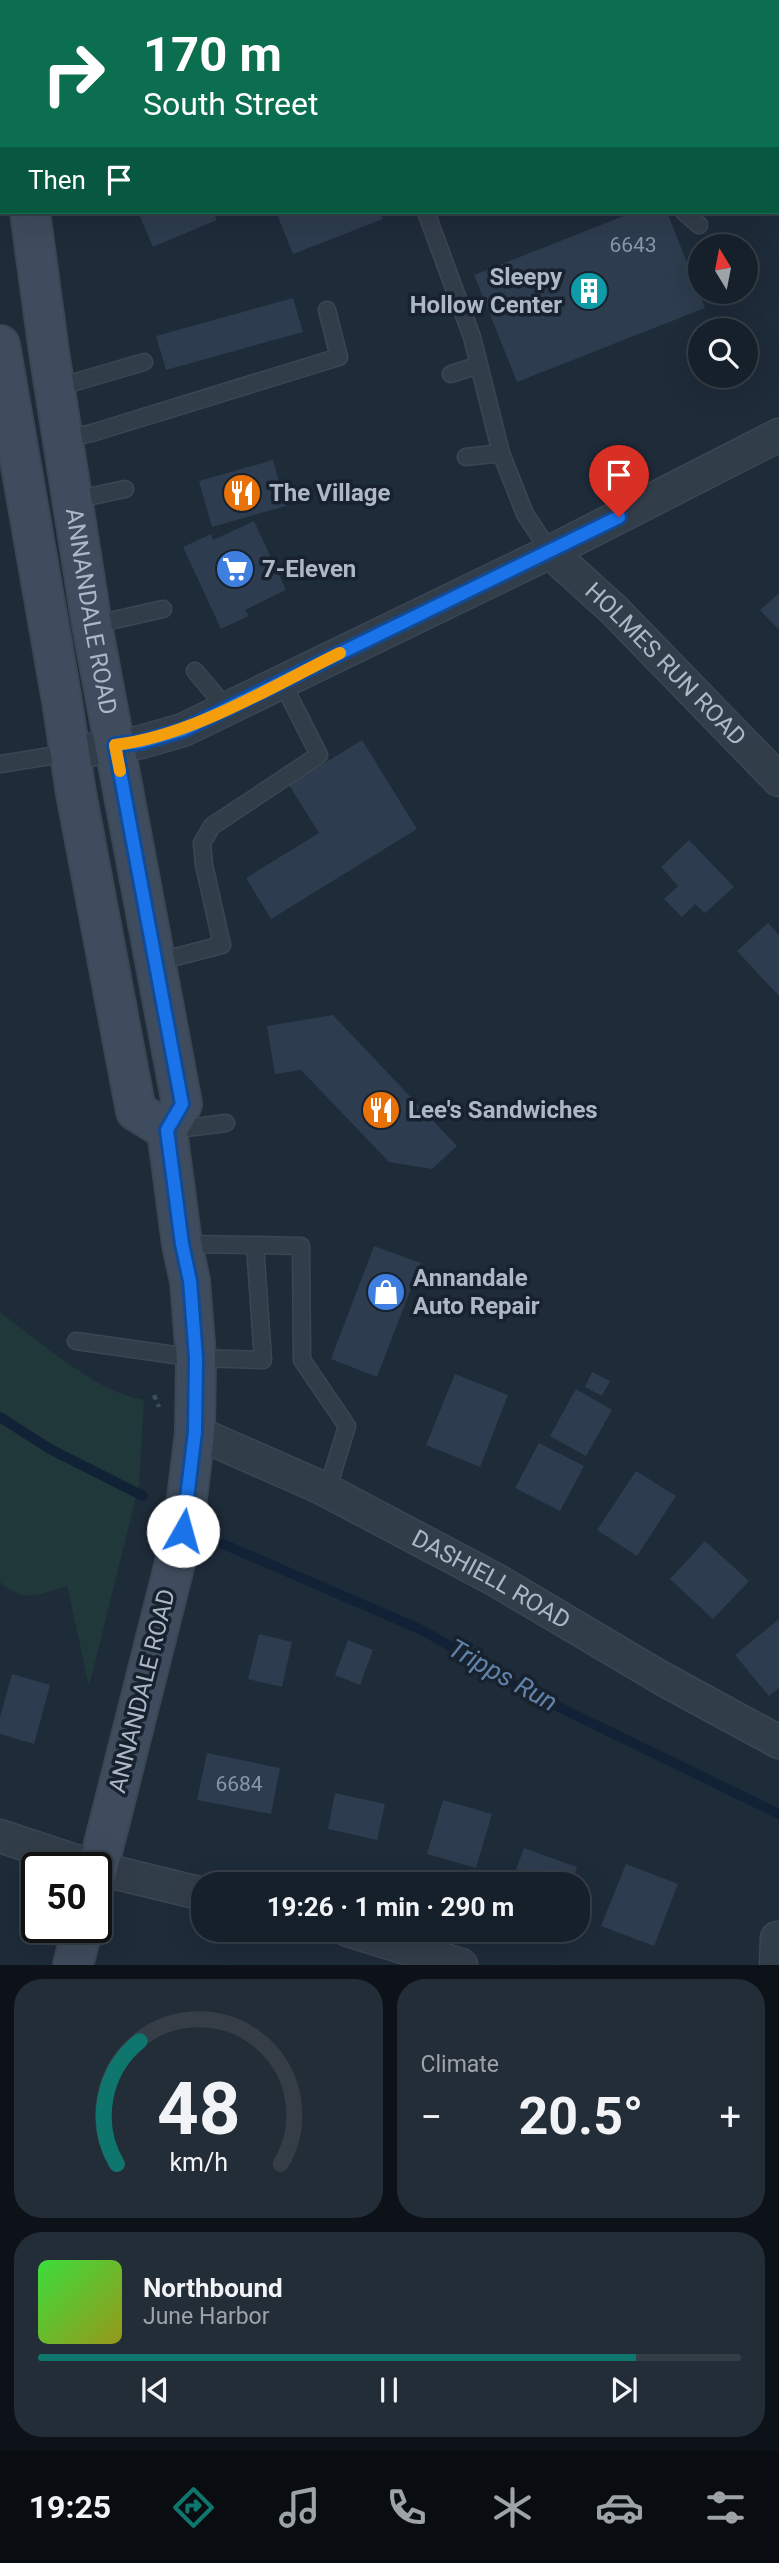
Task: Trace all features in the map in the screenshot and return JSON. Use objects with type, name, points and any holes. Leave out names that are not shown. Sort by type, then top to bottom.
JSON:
[{"type":"main road","name":"ANNANDALE ROAD","points":[[30,214],[92,625],[182,1104],[167,1130],[182,1244],[190,1281],[196,1358],[195,1432],[183,1531],[101,1852]]},
{"type":"main road","name":"ANNANDALE ROAD","points":[[0,345],[69,753],[136,1111],[167,1130]]},
{"type":"main road","points":[[72,1965],[78,1943]]},
{"type":"street","points":[[69,753],[141,742],[183,730],[550,552],[779,435]]},
{"type":"street","name":"HOLMES RUN ROAD","points":[[550,552],[614,610],[779,780]]},
{"type":"street","name":"DASHIELL ROAD","points":[[195,1432],[327,1491],[496,1580],[663,1679],[779,1742]]},
{"type":"street","points":[[0,1836],[45,1852]]},
{"type":"street","points":[[112,1874],[191,1891]]},
{"type":"street","points":[[387,1942],[461,1965]]},
{"type":"lane","points":[[427,214],[472,337],[501,453],[525,514],[550,552]]},
{"type":"lane","points":[[686,214],[699,225]]},
{"type":"lane","points":[[64,439],[339,357],[327,310]]},
{"type":"lane","points":[[55,388],[144,362]]},
{"type":"lane","points":[[451,373],[478,365]]},
{"type":"lane","points":[[466,457],[501,453]]},
{"type":"lane","points":[[74,500],[125,489]]},
{"type":"lane","points":[[92,625],[163,609]]},
{"type":"lane","points":[[195,671],[227,709]]},
{"type":"lane","points":[[155,962],[222,945],[204,865],[202,843],[212,826],[319,755],[282,682]]},
{"type":"lane","points":[[0,764],[69,753]]},
{"type":"lane","points":[[167,1130],[226,1123]]},
{"type":"lane","points":[[182,1244],[301,1246],[302,1360],[347,1426],[327,1491]]},
{"type":"lane","points":[[76,1341],[196,1358],[262,1360],[256,1245]]},
{"type":"green space","points":[[0,1312],[88,1376],[107,1387],[144,1400],[139,1485],[89,1686],[67,1586],[32,1596],[17,1593],[0,1582]]},
{"type":"building","points":[[139,214],[214,214],[217,220],[153,247]]},
{"type":"building","points":[[277,214],[381,214],[383,219],[293,254]]},
{"type":"building","name":"Sleepy Hollow Center","points":[[629,214],[668,214],[688,265],[688,304],[703,304],[705,308],[517,382],[474,275]]},
{"type":"building","points":[[293,298],[303,332],[166,370],[156,336]]},
{"type":"building","name":"The Village","points":[[273,460],[286,506],[212,527],[199,481]]},
{"type":"building","name":"7-Eleven","points":[[254,521],[286,590],[245,610],[249,616],[221,629],[183,547],[211,534],[213,540]]},
{"type":"building","points":[[779,593],[779,630],[760,610]]},
{"type":"building","points":[[362,740],[417,829],[271,919],[246,878],[319,833],[289,785]]},
{"type":"building","points":[[689,840],[734,887],[705,913],[695,904],[682,917],[664,899],[678,886],[661,867]]},
{"type":"building","points":[[768,923],[779,935],[779,996],[737,951]]},
{"type":"building","name":"Lee's Sandwiches","points":[[333,1015],[457,1146],[432,1169],[389,1162],[301,1070],[275,1074],[267,1026]]},
{"type":"building","points":[[374,1246],[421,1263],[377,1377],[331,1359]]},
{"type":"building","points":[[592,1372],[610,1381],[602,1396],[585,1387]]},
{"type":"building","points":[[455,1374],[508,1395],[480,1467],[426,1445]]},
{"type":"building","points":[[576,1389],[612,1410],[586,1456],[550,1436]]},
{"type":"building","points":[[539,1443],[584,1466],[560,1511],[515,1488]]},
{"type":"building","points":[[636,1471],[676,1496],[637,1556],[597,1530]]},
{"type":"building","points":[[705,1541],[749,1581],[713,1619],[670,1579]]},
{"type":"building","points":[[779,1619],[779,1688],[769,1696],[735,1655]]},
{"type":"building","points":[[259,1634],[292,1642],[282,1687],[248,1679]]},
{"type":"building","points":[[348,1640],[373,1650],[360,1685],[335,1675]]},
{"type":"building","points":[[12,1674],[50,1685],[34,1744],[0,1734],[0,1717]]},
{"type":"building","points":[[207,1753],[280,1768],[271,1814],[197,1800]]},
{"type":"building","points":[[335,1793],[385,1804],[377,1840],[328,1829]]},
{"type":"building","points":[[443,1800],[492,1814],[476,1868],[427,1854]]},
{"type":"building","points":[[524,1848],[577,1867],[575,1872],[515,1872]]},
{"type":"building","points":[[626,1864],[678,1884],[654,1946],[601,1926]]},
{"type":"waterway","name":"Tripps Run","points":[[0,1417],[50,1449],[143,1496]]},
{"type":"waterway","name":"Tripps Run","points":[[223,1544],[424,1631],[532,1694],[779,1814]]},
{"type":"slow traffic","points":[[120,771],[115,745],[141,742],[183,730],[340,653]]},
{"type":"place","name":"Sleepy Hollow Center","points":[[589,291]]},
{"type":"place","name":"The Village","points":[[242,493]]},
{"type":"place","name":"7-Eleven","points":[[235,569]]},
{"type":"place","name":"Lee's Sandwiches","points":[[381,1110]]},
{"type":"place","name":"Annandale Auto Repair","points":[[386,1292]]},
{"type":"route","points":[[183,1531],[195,1432],[196,1358],[190,1281],[182,1244],[167,1130],[182,1104],[115,745],[141,742],[183,730],[619,517]]}]
